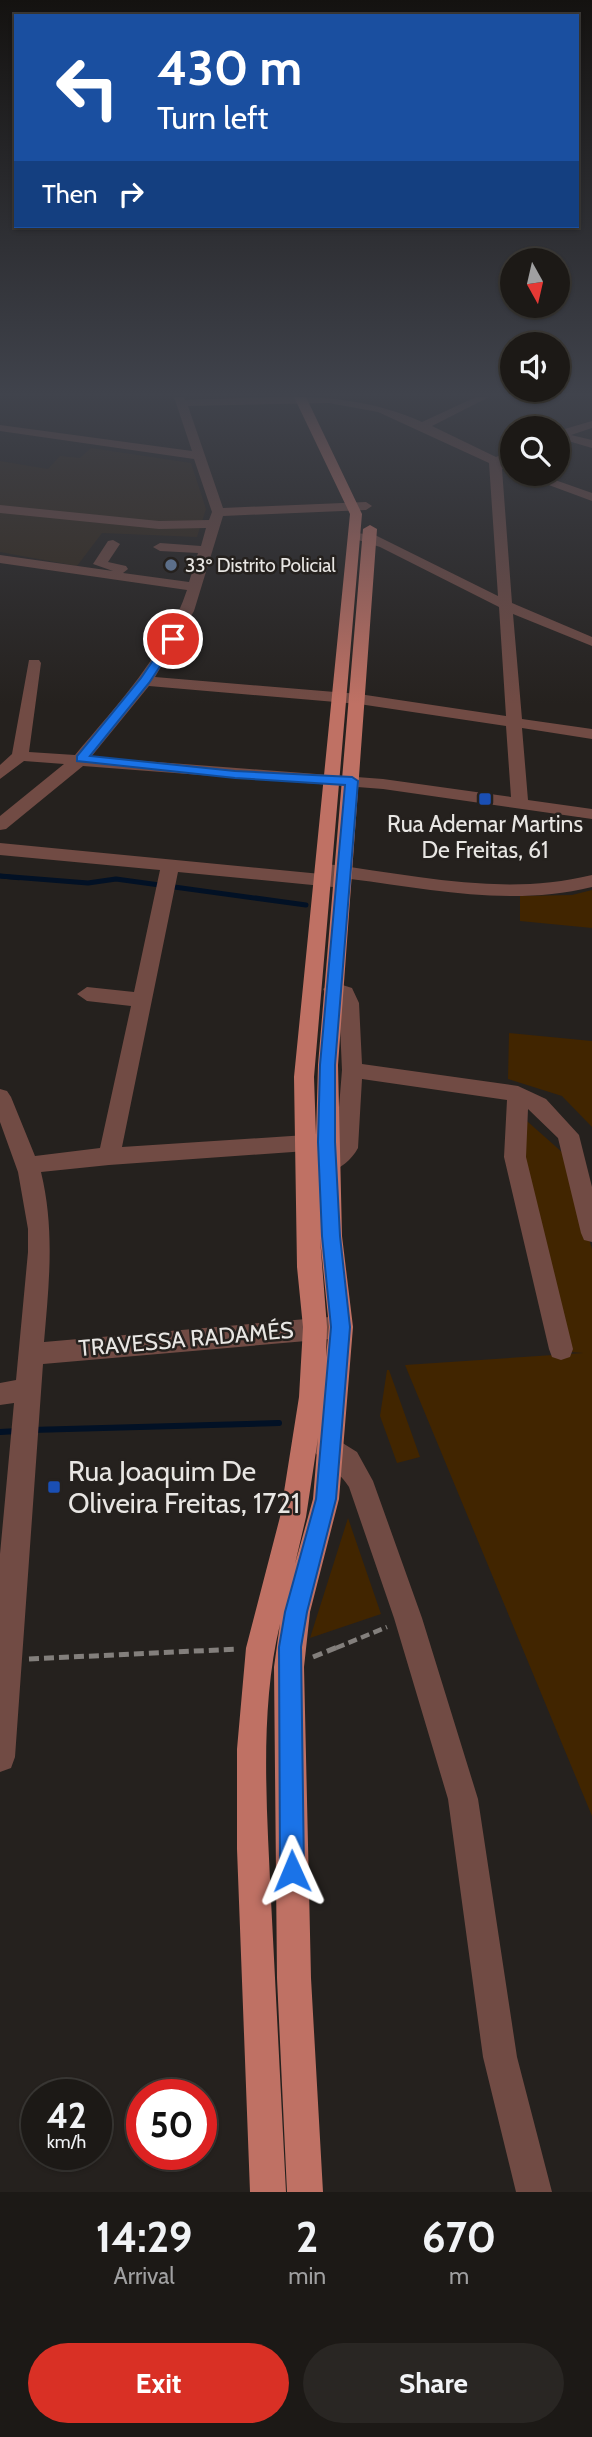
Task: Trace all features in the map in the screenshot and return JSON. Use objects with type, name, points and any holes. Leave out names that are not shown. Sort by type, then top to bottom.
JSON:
[{"type":"main road","points":[[268,2192],[253,1849],[252,1748],[260,1648],[293,1517],[320,1440],[341,1327],[320,1150],[304,1077],[334,876],[343,781],[363,537],[357,499]]},
{"type":"main road","points":[[305,2192],[294,1978],[289,1667],[296,1612],[326,1499],[309,1267],[333,989],[334,876]]},
{"type":"street","points":[[0,825],[81,759],[145,681],[181,624],[197,583],[216,518],[211,499]]},
{"type":"street","points":[[498,499],[520,805]]},
{"type":"street","points":[[0,509],[159,525],[360,506]]},
{"type":"street","points":[[363,537],[505,605],[592,642]]},
{"type":"street","points":[[113,544],[102,558],[100,564],[104,567],[197,583]]},
{"type":"street","points":[[160,547],[206,550]]},
{"type":"street","points":[[0,559],[197,583]]},
{"type":"street","points":[[0,774],[20,756],[34,663]]},
{"type":"street","points":[[145,681],[350,699],[592,734]]},
{"type":"street","points":[[20,756],[81,759],[235,775],[343,781],[592,814]]},
{"type":"street","points":[[0,849],[169,871],[334,876],[523,891],[549,890],[592,881]]},
{"type":"street","points":[[109,1156],[169,871]]},
{"type":"street","points":[[30,1165],[109,1156],[347,1148],[352,1070],[349,1003],[345,993],[333,989]]},
{"type":"street","points":[[87,994],[142,1000]]},
{"type":"street","points":[[352,1070],[518,1094],[539,1105],[568,1135],[592,1233]]},
{"type":"street","points":[[518,1094],[515,1157],[561,1349]]},
{"type":"street","points":[[0,1097],[30,1165],[40,1216],[40,1252],[27,1402],[6,1574],[9,1660],[0,1758]]},
{"type":"street","name":"TRAVESSA RADAMÉS","points":[[31,1354],[315,1327],[341,1327]]},
{"type":"street","points":[[0,1394],[27,1402]]},
{"type":"street","points":[[320,1440],[348,1461],[360,1481],[408,1618],[463,1800],[500,2057],[534,2192]]},
{"type":"path","points":[[289,1667],[408,1618]]},
{"type":"path","points":[[9,1660],[260,1648]]},
{"type":"shaded area","points":[[0,499],[203,499],[206,509],[197,537],[102,533],[77,566],[0,552]]},
{"type":"shaded area","points":[[592,890],[592,928],[520,921],[520,896],[572,895]]},
{"type":"shaded area","points":[[509,1033],[592,1041],[592,1127],[562,1096],[508,1079]]},
{"type":"shaded area","points":[[519,1114],[563,1153],[592,1249],[592,1816],[405,1365],[583,1353],[570,1352],[520,1156]]},
{"type":"shaded area","points":[[387,1370],[420,1457],[397,1463],[380,1416]]},
{"type":"shaded area","points":[[348,1518],[381,1614],[310,1638]]},
{"type":"waterway","points":[[19,878],[0,876],[88,883],[116,879],[306,905]]},
{"type":"waterway","points":[[31,1430],[279,1423]]},
{"type":"waterway","points":[[0,1432],[18,1431]]},
{"type":"place","name":"33º Distrito Policial","points":[[171,565]]},
{"type":"place","name":"Rua Ademar Martins De Freitas, 61","points":[[485,799]]},
{"type":"place","name":"Rua Joaquim De Oliveira Freitas, 1721","points":[[54,1487]]},
{"type":"route","points":[[173,639],[145,681],[81,759],[235,775],[352,781],[329,1027],[328,1065],[327,1142],[331,1236],[341,1327],[326,1499],[296,1612],[290,1647],[288,1710],[292,1871]]}]
